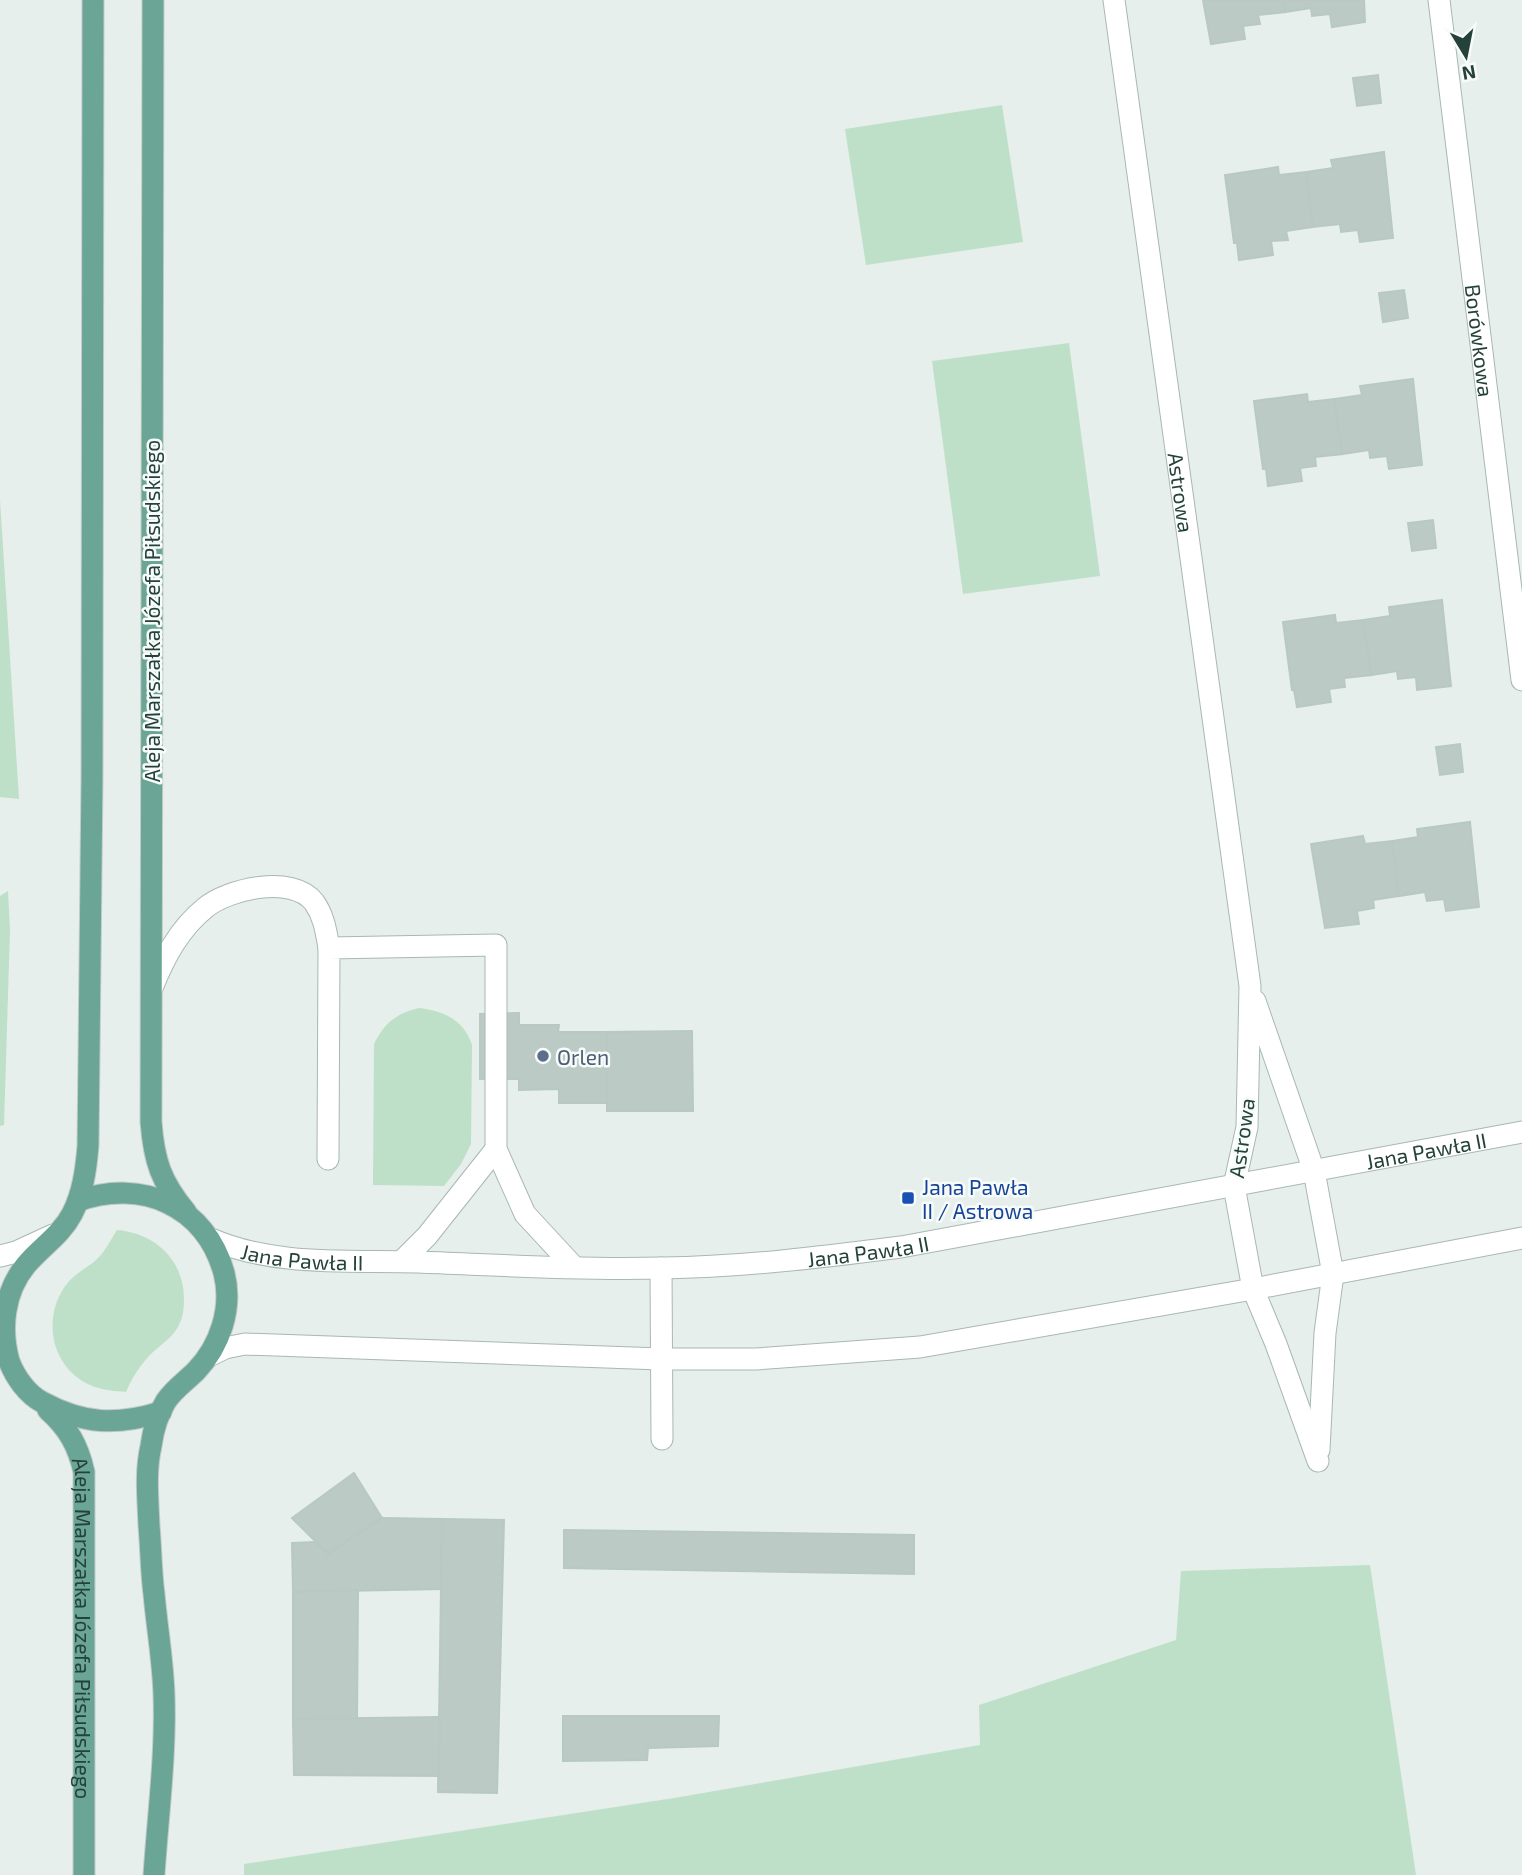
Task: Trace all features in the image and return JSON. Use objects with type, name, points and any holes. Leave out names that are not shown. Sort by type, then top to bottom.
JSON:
[{"type":"main road","points":[[93,0],[92,778],[89,1109],[86,1165],[78,1201],[61,1231],[26,1265],[15,1282],[1,1320],[4,1348],[10,1366],[36,1399],[65,1414],[101,1421],[125,1420],[160,1412]]},
{"type":"main road","name":"Aleja Marszałka Józefa Piłsudskiego","points":[[153,0],[149,993],[153,1143],[162,1179],[186,1212]]},
{"type":"main road","points":[[78,1201],[101,1194],[121,1193],[150,1196],[186,1212],[216,1250],[227,1288],[224,1323],[209,1356],[174,1391],[160,1412],[150,1450],[147,1490],[164,1695],[153,1875]]},
{"type":"main road","name":"Aleja Marszałka Józefa Piłsudskiego","points":[[36,1399],[62,1422],[74,1439],[84,1472],[84,1875]]},
{"type":"street","name":"Astrowa","points":[[1114,0],[1250,986],[1247,1127],[1234,1186],[1253,1289],[1318,1461],[1325,1334],[1334,1273],[1314,1171],[1250,986]]},
{"type":"street","name":"Borówkowa","points":[[1439,0],[1522,680]]},
{"type":"street","points":[[149,993],[180,932],[206,907],[235,891],[267,887],[290,888],[313,900],[325,923],[329,948],[328,1159]]},
{"type":"street","points":[[329,948],[496,945],[496,1149],[525,1214],[573,1267]]},
{"type":"street","name":"Jana Pawła II","points":[[209,1238],[229,1247],[280,1257],[661,1268],[788,1261],[901,1247],[1522,1132]]},
{"type":"street","points":[[402,1261],[426,1236],[496,1149]]},
{"type":"street","points":[[0,1255],[32,1245],[61,1231]]},
{"type":"street","points":[[209,1356],[225,1348],[245,1344],[661,1359],[756,1359],[919,1347],[1253,1289],[1522,1238]]},
{"type":"street","points":[[661,1268],[662,1439]]},
{"type":"green space","points":[[1002,105],[1023,242],[866,265],[845,129]]},
{"type":"green space","points":[[1069,343],[1100,576],[963,594],[932,361]]},
{"type":"green space","points":[[0,500],[19,799],[0,797]]},
{"type":"green space","points":[[8,891],[10,930],[4,1125],[0,1126],[0,896]]},
{"type":"green space","points":[[419,1008],[452,1018],[464,1029],[472,1045],[471,1144],[461,1164],[444,1186],[373,1185],[374,1044],[392,1020]]},
{"type":"green space","points":[[117,1230],[144,1237],[165,1251],[179,1272],[184,1299],[177,1329],[144,1361],[126,1392],[99,1388],[76,1377],[58,1354],[52,1326],[58,1298],[66,1285],[99,1258]]},
{"type":"green space","points":[[1370,1565],[1416,1875],[244,1875],[244,1864],[674,1798],[980,1745],[979,1705],[1176,1640],[1181,1571]]},
{"type":"building","points":[[1203,0],[1283,0],[1285,12],[1258,15],[1260,24],[1243,26],[1245,39],[1211,44]]},
{"type":"building","points":[[1283,0],[1364,0],[1365,22],[1332,27],[1330,14],[1312,16],[1311,8],[1285,12]]},
{"type":"building","points":[[1378,75],[1381,103],[1357,106],[1353,78]]},
{"type":"building","points":[[1384,152],[1393,238],[1360,242],[1358,230],[1341,232],[1340,224],[1313,227],[1306,172],[1333,168],[1331,160]]},
{"type":"building","points":[[1278,167],[1279,175],[1306,172],[1313,227],[1286,231],[1288,240],[1271,241],[1273,255],[1239,260],[1237,243],[1234,243],[1225,175]]},
{"type":"building","points":[[1404,290],[1408,318],[1383,322],[1379,293]]},
{"type":"building","points":[[1413,379],[1422,465],[1389,469],[1387,456],[1370,458],[1369,450],[1342,454],[1334,399],[1362,395],[1360,386]]},
{"type":"building","points":[[1307,394],[1308,402],[1334,399],[1342,454],[1315,457],[1316,466],[1300,468],[1302,481],[1268,486],[1266,469],[1263,469],[1254,401]]},
{"type":"building","points":[[1433,520],[1436,548],[1412,551],[1408,523]]},
{"type":"building","points":[[1442,600],[1451,686],[1417,690],[1416,677],[1398,679],[1397,671],[1371,675],[1363,620],[1390,616],[1389,607]]},
{"type":"building","points":[[1335,615],[1336,623],[1363,620],[1371,675],[1344,678],[1345,687],[1329,689],[1331,702],[1297,707],[1292,690],[1283,622]]},
{"type":"building","points":[[1460,744],[1463,772],[1440,775],[1436,747]]},
{"type":"building","points":[[1470,822],[1479,907],[1446,911],[1444,899],[1427,901],[1425,892],[1399,896],[1392,841],[1418,837],[1417,829]]},
{"type":"building","points":[[1363,836],[1365,844],[1392,841],[1399,896],[1373,900],[1374,908],[1357,911],[1359,924],[1325,928],[1311,844]]},
{"type":"building","name":"Orlen","points":[[519,1013],[519,1025],[559,1025],[558,1032],[607,1032],[607,1103],[559,1103],[559,1089],[519,1090],[519,1079],[480,1079],[480,1014]]},
{"type":"building","points":[[692,1031],[693,1111],[607,1111],[607,1032]]},
{"type":"building","points":[[354,1473],[382,1518],[328,1554],[292,1518]]},
{"type":"building","points":[[382,1518],[442,1519],[441,1589],[293,1592],[292,1543],[315,1542],[328,1554]]},
{"type":"building","points":[[442,1519],[504,1520],[497,1793],[438,1792]]},
{"type":"building","points":[[564,1530],[914,1535],[914,1574],[564,1568]]},
{"type":"building","points":[[358,1590],[357,1718],[293,1719],[293,1592]]},
{"type":"building","points":[[563,1716],[719,1716],[718,1746],[648,1748],[647,1760],[563,1761]]},
{"type":"building","points":[[440,1717],[439,1776],[294,1775],[293,1719]]},
{"type":"place","name":"Orlen","points":[[543,1056]]},
{"type":"place","name":"Jana Pawła II / Astrowa","points":[[908,1198]]}]
